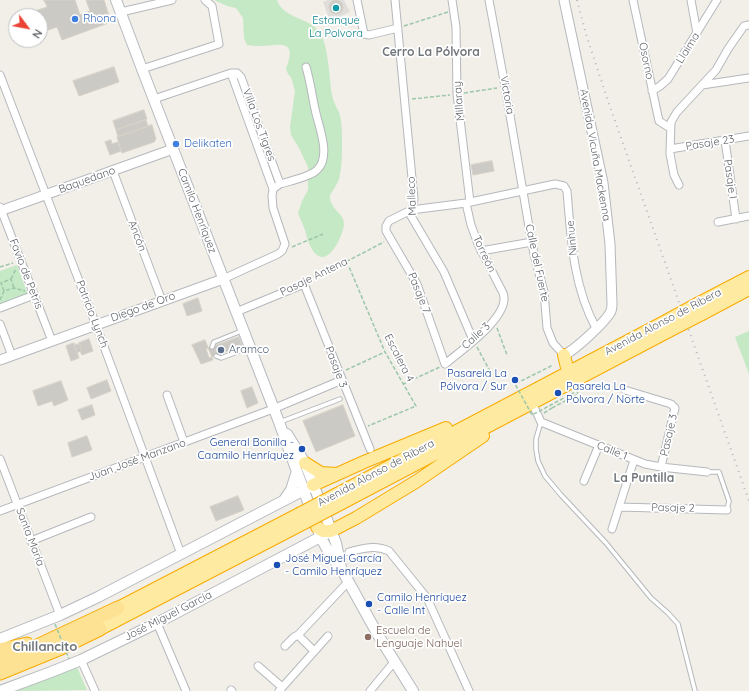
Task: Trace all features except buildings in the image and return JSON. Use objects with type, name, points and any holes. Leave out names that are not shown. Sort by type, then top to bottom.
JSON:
[{"type":"highway","name":"Avenida Alonso de Ribera","points":[[340,498],[528,405],[700,309],[749,277]]},
{"type":"highway","name":"Avenida Alonso de Ribera","points":[[700,309],[749,290]]},
{"type":"highway","name":"Avenida Alonso de Ribera","points":[[0,673],[100,629],[340,498],[512,401],[568,372],[668,326]]},
{"type":"highway","points":[[564,355],[568,372]]},
{"type":"highway","points":[[312,491],[338,474],[512,401]]},
{"type":"highway","points":[[319,532],[331,531],[375,507],[417,481],[528,405]]},
{"type":"highway","points":[[301,467],[321,473],[338,474]]},
{"type":"highway","name":"Avenida Alonso de Ribera","points":[[0,662],[70,632],[301,519]]},
{"type":"highway","points":[[0,650],[70,632]]},
{"type":"highway","points":[[0,678],[37,658]]},
{"type":"main road","name":"Camilo Henríquez","points":[[116,0],[236,312],[238,332],[244,350],[279,422],[294,444],[301,467],[337,546],[342,570]]},
{"type":"main road","points":[[283,501],[291,490],[301,467]]},
{"type":"main road","name":"Camilo Henríquez","points":[[312,491],[319,532],[331,556],[342,570],[372,626],[413,691]]},
{"type":"main road","points":[[0,639],[58,619],[283,501],[312,491]]},
{"type":"main road","name":"José Miguel García","points":[[0,691],[81,660],[157,623],[319,532]]},
{"type":"street","points":[[121,12],[172,0]]},
{"type":"street","points":[[142,69],[218,45],[220,41],[212,6],[205,0]]},
{"type":"street","points":[[357,0],[364,34],[368,35],[398,28]]},
{"type":"street","name":"Malleco","points":[[395,0],[414,201],[411,216],[444,272],[474,340]]},
{"type":"street","name":"Millaray","points":[[452,0],[456,38],[457,94],[468,202]]},
{"type":"street","name":"Victoria","points":[[489,0],[523,190]]},
{"type":"street","name":"Avenida Vicuña Mackenna","points":[[564,0],[603,183],[610,244],[611,311],[596,328]]},
{"type":"street","name":"Osorno","points":[[633,0],[659,121],[670,128]]},
{"type":"street","points":[[691,0],[697,33]]},
{"type":"street","name":"Llaima","points":[[652,91],[668,79],[717,0]]},
{"type":"street","points":[[679,185],[672,165],[670,149],[671,122],[677,112],[716,70],[744,26],[749,25]]},
{"type":"street","points":[[274,189],[280,184],[313,174],[322,164],[324,154],[322,132],[316,115],[306,67]]},
{"type":"street","points":[[154,99],[231,73]]},
{"type":"street","name":"Villa Los Tigres","points":[[280,184],[241,77],[237,73],[231,73],[274,189],[272,196],[273,208],[284,242],[284,249]]},
{"type":"street","name":"Patricio Lynch","points":[[0,75],[96,324],[182,554]]},
{"type":"street","points":[[701,85],[749,78]]},
{"type":"street","points":[[0,98],[8,95]]},
{"type":"street","name":"Pasaje 23","points":[[670,149],[749,136]]},
{"type":"street","name":"Pasaje I","points":[[725,140],[736,219]]},
{"type":"street","name":"Baquedano","points":[[1,210],[174,150]]},
{"type":"street","name":"Ancón","points":[[113,171],[162,301]]},
{"type":"street","name":"Ninhue","points":[[523,190],[558,184],[567,189],[572,249],[576,272],[586,307],[596,328]]},
{"type":"street","points":[[411,210],[468,202],[523,190]]},
{"type":"street","name":"Calle del Fuerte","points":[[523,190],[532,242],[544,292],[548,331],[556,348],[564,355]]},
{"type":"street","name":"Torreón","points":[[468,202],[471,225],[481,251],[504,296],[503,305]]},
{"type":"street","name":"Favio de Petris","points":[[1,210],[52,341]]},
{"type":"street","name":"Pasaje 7","points":[[411,210],[389,221],[386,226],[386,231],[417,284],[445,364]]},
{"type":"street","points":[[718,222],[749,216]]},
{"type":"street","points":[[481,251],[532,242]]},
{"type":"street","name":"Diego de Oro","points":[[0,360],[223,279],[278,254],[284,249]]},
{"type":"street","name":"Pasaje Antena","points":[[236,312],[304,284]]},
{"type":"street","name":"Pasaje 3","points":[[304,284],[370,449]]},
{"type":"street","points":[[0,308],[34,294]]},
{"type":"street","name":"Calle 3","points":[[445,364],[486,330],[494,321],[503,305]]},
{"type":"street","points":[[0,324],[12,356]]},
{"type":"street","points":[[564,355],[573,350],[596,328]]},
{"type":"street","name":"Juan José Manzano","points":[[0,511],[273,409],[340,377]]},
{"type":"street","name":"Pasaje 3","points":[[625,390],[671,404],[675,408],[661,467]]},
{"type":"street","points":[[167,395],[184,442]]},
{"type":"street","points":[[528,405],[541,418]]},
{"type":"street","name":"Calle 1","points":[[541,418],[634,460],[661,467],[707,472]]},
{"type":"street","points":[[584,481],[599,445]]},
{"type":"street","name":"Santa María","points":[[0,459],[31,540],[58,619]]},
{"type":"street","points":[[612,529],[634,460]]},
{"type":"street","name":"Pasaje 2","points":[[618,507],[727,510]]},
{"type":"street","points":[[31,540],[91,517]]},
{"type":"street","points":[[349,552],[370,547],[382,548],[389,551],[427,598],[469,691]]},
{"type":"street","points":[[285,646],[298,635],[348,582]]},
{"type":"street","points":[[157,623],[186,691]]},
{"type":"street","points":[[298,635],[314,651]]},
{"type":"street","points":[[258,666],[280,689],[328,636]]},
{"type":"street","points":[[81,660],[95,691]]},
{"type":"street","points":[[370,691],[394,662]]},
{"type":"lane","points":[[212,347],[214,342],[230,338],[238,332]]},
{"type":"lane","points":[[216,356],[220,358],[235,351],[244,350]]},
{"type":"lane","points":[[279,422],[340,399]]},
{"type":"lane","points":[[541,418],[536,439],[536,449],[538,461],[545,476],[606,543],[651,598],[678,624],[695,691]]},
{"type":"lane","points":[[707,472],[719,472],[730,501],[727,510]]},
{"type":"path","points":[[398,28],[453,10]]},
{"type":"path","points":[[293,247],[323,234]]},
{"type":"path","name":"Pasaje Antena","points":[[304,284],[391,239]]},
{"type":"path","points":[[0,267],[21,260]]},
{"type":"path","points":[[4,292],[1,282],[11,279],[21,260]]},
{"type":"path","name":"Escalera 4","points":[[347,262],[385,352],[416,406],[361,429]]},
{"type":"path","points":[[11,279],[14,288]]},
{"type":"path","points":[[0,300],[4,292],[14,288],[34,294]]},
{"type":"path","points":[[494,321],[507,354]]},
{"type":"path","points":[[474,340],[491,373]]},
{"type":"path","points":[[340,377],[385,352]]},
{"type":"path","points":[[403,384],[445,364]]},
{"type":"path","points":[[541,418],[552,408],[578,394],[577,391],[532,415],[515,384],[553,365]]},
{"type":"path","points":[[58,619],[69,659]]},
{"type":"shaded area","points":[[328,0],[344,0],[350,12],[330,21],[323,2]]},
{"type":"green space","points":[[214,0],[277,0],[280,6],[289,14],[313,26],[322,36],[334,103],[340,115],[342,138],[340,173],[338,181],[330,197],[331,202],[344,221],[341,235],[335,247],[327,256],[322,257],[317,255],[312,250],[298,213],[308,190],[308,167],[291,135],[290,127],[295,91],[291,77],[286,69],[290,51],[283,45],[247,45],[244,38],[243,18],[236,8]]},
{"type":"green space","points":[[17,265],[28,295],[0,306],[0,271]]},
{"type":"green space","points":[[749,331],[749,374],[735,337]]},
{"type":"green space","points":[[77,667],[87,690],[18,691],[18,690]]},
{"type":"railway","points":[[577,0],[586,34],[608,101],[749,501]]},
{"type":"place","name":"Estanque La Polvora","points":[[336,8]]},
{"type":"place","name":"Rhona","points":[[75,19]]},
{"type":"place","name":"Delikaten","points":[[176,144]]},
{"type":"place","name":"Aramco","points":[[221,350]]},
{"type":"place","name":"Pasarela La Pólvora / Sur","points":[[515,380]]},
{"type":"place","name":"Pasarela La Polvora / Norte","points":[[558,393]]},
{"type":"place","name":"General Bonilla - Caamilo Henríquez","points":[[302,449]]},
{"type":"place","name":"José Miguel García - Camilo Henríquez","points":[[277,565]]},
{"type":"place","name":"Camilo Henríquez - Calle Int","points":[[369,604]]},
{"type":"place","name":"Escuela de Lenguaje Nahuel","points":[[368,637]]},
{"type":"district","name":"Cerro La Pólvora","points":[[431,52]]},
{"type":"district","name":"La Puntilla","points":[[644,478]]},
{"type":"district","name":"Chillancito","points":[[45,647]]}]
